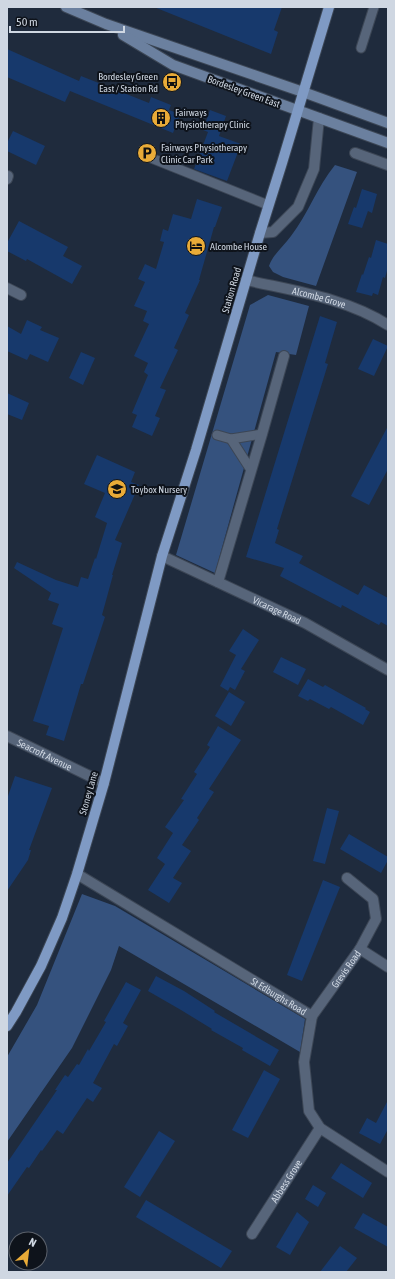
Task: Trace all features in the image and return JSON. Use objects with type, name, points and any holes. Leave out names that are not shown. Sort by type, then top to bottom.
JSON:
[{"type":"main road","name":"Bordesley Green East","points":[[66,7],[106,24],[388,123]]},
{"type":"main road","name":"Station Road","points":[[162,556],[196,450],[268,205],[329,7]]},
{"type":"main road","name":"Bordesley Green East","points":[[106,24],[172,64],[388,143]]},
{"type":"main road","name":"Stoney Lane","points":[[7,1026],[41,966],[62,918],[77,874],[104,783],[162,556]]},
{"type":"street","points":[[260,232],[273,232],[298,207],[314,169],[319,118]]},
{"type":"street","points":[[355,153],[388,165]]},
{"type":"street","name":"Alcombe Grove","points":[[246,280],[345,304],[388,325]]},
{"type":"street","points":[[7,288],[21,295]]},
{"type":"street","points":[[218,582],[252,470],[284,356]]},
{"type":"street","name":"Vicarage Road","points":[[162,556],[305,623],[388,670]]},
{"type":"street","name":"Seacroft Avenue","points":[[7,736],[104,783]]},
{"type":"street","name":"St Edburghs Road","points":[[77,874],[312,1016],[304,1062],[309,1111],[320,1128],[388,1172]]},
{"type":"street","points":[[347,878],[373,899],[376,919],[360,949]]},
{"type":"street","name":"Grevis Road","points":[[312,1016],[360,949],[388,967]]},
{"type":"street","name":"Abbess Grove","points":[[252,1234],[320,1128]]},
{"type":"lane","points":[[361,48],[374,7]]},
{"type":"lane","points":[[151,158],[268,205]]},
{"type":"lane","points":[[217,435],[231,439],[262,434]]},
{"type":"lane","points":[[231,439],[252,470]]},
{"type":"shaded area","points":[[335,165],[357,172],[316,286],[283,277],[273,272],[269,266],[271,262],[303,219],[323,182]]},
{"type":"shaded area","points":[[268,295],[309,306],[296,355],[276,352],[215,573],[176,555],[250,305]]},
{"type":"shaded area","points":[[82,894],[115,906],[305,1019],[300,1052],[119,946],[111,970],[72,1048],[7,1142],[7,1057],[37,1005]]},
{"type":"building","points":[[154,7],[282,7],[274,30],[278,32],[271,54]]},
{"type":"building","points":[[7,49],[79,81],[81,76],[149,103],[151,97],[171,105],[169,110],[180,114],[173,133],[70,91],[65,102],[7,77]]},
{"type":"building","points":[[210,110],[226,116],[219,136],[241,144],[227,181],[194,169],[208,132],[203,130]]},
{"type":"building","points":[[13,131],[45,146],[36,165],[7,151],[7,143]]},
{"type":"building","points":[[362,189],[377,194],[372,213],[368,211],[362,228],[348,224],[354,207],[356,208]]},
{"type":"building","points":[[197,199],[222,207],[214,227],[200,280],[185,313],[189,315],[174,348],[178,350],[160,388],[166,390],[155,416],[160,418],[152,436],[132,427],[137,415],[132,413],[148,375],[144,372],[148,363],[134,356],[149,324],[143,321],[147,311],[134,306],[145,282],[138,279],[145,264],[156,269],[164,242],[160,241],[163,229],[168,231],[173,214],[191,219]]},
{"type":"building","points":[[19,221],[68,247],[63,256],[82,266],[72,284],[27,259],[26,261],[7,251],[7,243]]},
{"type":"building","points":[[376,240],[388,244],[388,267],[385,278],[383,277],[378,295],[373,293],[372,296],[356,292],[369,257],[371,258]]},
{"type":"building","points":[[320,316],[337,322],[325,363],[328,364],[277,529],[279,530],[275,543],[303,556],[299,563],[358,595],[364,585],[388,598],[388,626],[381,622],[379,625],[342,605],[341,608],[280,576],[284,568],[246,557]]},
{"type":"building","points":[[27,320],[42,327],[40,330],[59,338],[48,362],[30,354],[27,360],[7,351],[7,326],[21,334]]},
{"type":"building","points":[[373,339],[388,346],[374,376],[358,369]]},
{"type":"building","points":[[81,352],[95,358],[83,385],[69,378]]},
{"type":"building","points":[[7,393],[29,403],[22,420],[7,414]]},
{"type":"building","points":[[388,426],[388,469],[369,505],[351,496]]},
{"type":"building","points":[[97,455],[135,472],[131,482],[139,485],[115,540],[122,543],[102,615],[105,617],[83,684],[81,684],[64,741],[46,735],[49,726],[33,721],[63,628],[52,624],[59,604],[48,600],[51,593],[14,568],[17,562],[56,580],[78,587],[81,577],[88,579],[107,523],[95,517],[105,493],[84,484]]},
{"type":"building","points":[[243,629],[259,640],[241,669],[245,671],[235,690],[230,687],[228,691],[220,686],[236,655],[229,651]]},
{"type":"building","points":[[281,657],[306,669],[298,685],[273,672]]},
{"type":"building","points":[[308,679],[323,687],[325,685],[366,708],[365,709],[370,712],[363,725],[331,707],[329,709],[310,699],[308,701],[298,696]]},
{"type":"building","points":[[229,692],[245,702],[231,726],[215,716]]},
{"type":"building","points":[[218,726],[241,740],[209,789],[214,792],[197,818],[199,820],[182,845],[191,851],[173,878],[182,883],[169,903],[148,890],[165,864],[157,858],[173,833],[165,827],[184,800],[181,799],[197,774],[194,772],[210,747],[207,745]]},
{"type":"building","points":[[15,776],[52,788],[29,850],[31,850],[28,860],[7,891],[7,799]]},
{"type":"building","points":[[327,808],[339,811],[325,864],[313,861]]},
{"type":"building","points":[[349,834],[388,857],[388,860],[381,873],[340,849]]},
{"type":"building","points":[[323,880],[340,887],[302,981],[287,975]]},
{"type":"building","points":[[156,976],[184,991],[215,1011],[214,1012],[279,1050],[270,1066],[148,991]]},
{"type":"building","points":[[126,982],[141,990],[123,1023],[128,1026],[117,1046],[114,1044],[93,1083],[102,1088],[93,1102],[87,1098],[63,1134],[57,1130],[29,1168],[27,1167],[7,1196],[7,1163],[57,1090],[55,1090],[65,1075],[68,1077],[77,1064],[79,1065],[88,1049],[89,1051],[106,1022],[104,1021]]},
{"type":"building","points":[[264,1070],[280,1079],[248,1138],[232,1130]]},
{"type":"building","points":[[388,1100],[388,1129],[380,1144],[359,1133],[367,1118],[376,1123]]},
{"type":"building","points":[[159,1131],[175,1141],[140,1197],[124,1187]]},
{"type":"building","points":[[341,1163],[372,1183],[363,1198],[331,1178]]},
{"type":"building","points":[[313,1185],[326,1193],[318,1207],[305,1199]]},
{"type":"building","points":[[146,1200],[232,1251],[221,1268],[136,1217]]},
{"type":"building","points":[[297,1212],[309,1222],[290,1255],[276,1247]]},
{"type":"building","points":[[363,1213],[388,1227],[388,1247],[354,1228]]},
{"type":"building","points":[[340,1246],[357,1258],[346,1272],[320,1272]]},
{"type":"place","name":"Bordesley Green East / Station Rd","points":[[172,82]]},
{"type":"place","name":"Fairways Physiotherapy Clinic","points":[[161,118]]},
{"type":"place","name":"Fairways Physiotherapy Clinic Car Park","points":[[147,153]]},
{"type":"place","name":"Alcombe House","points":[[196,246]]},
{"type":"place","name":"Toybox Nursery","points":[[117,489]]}]
